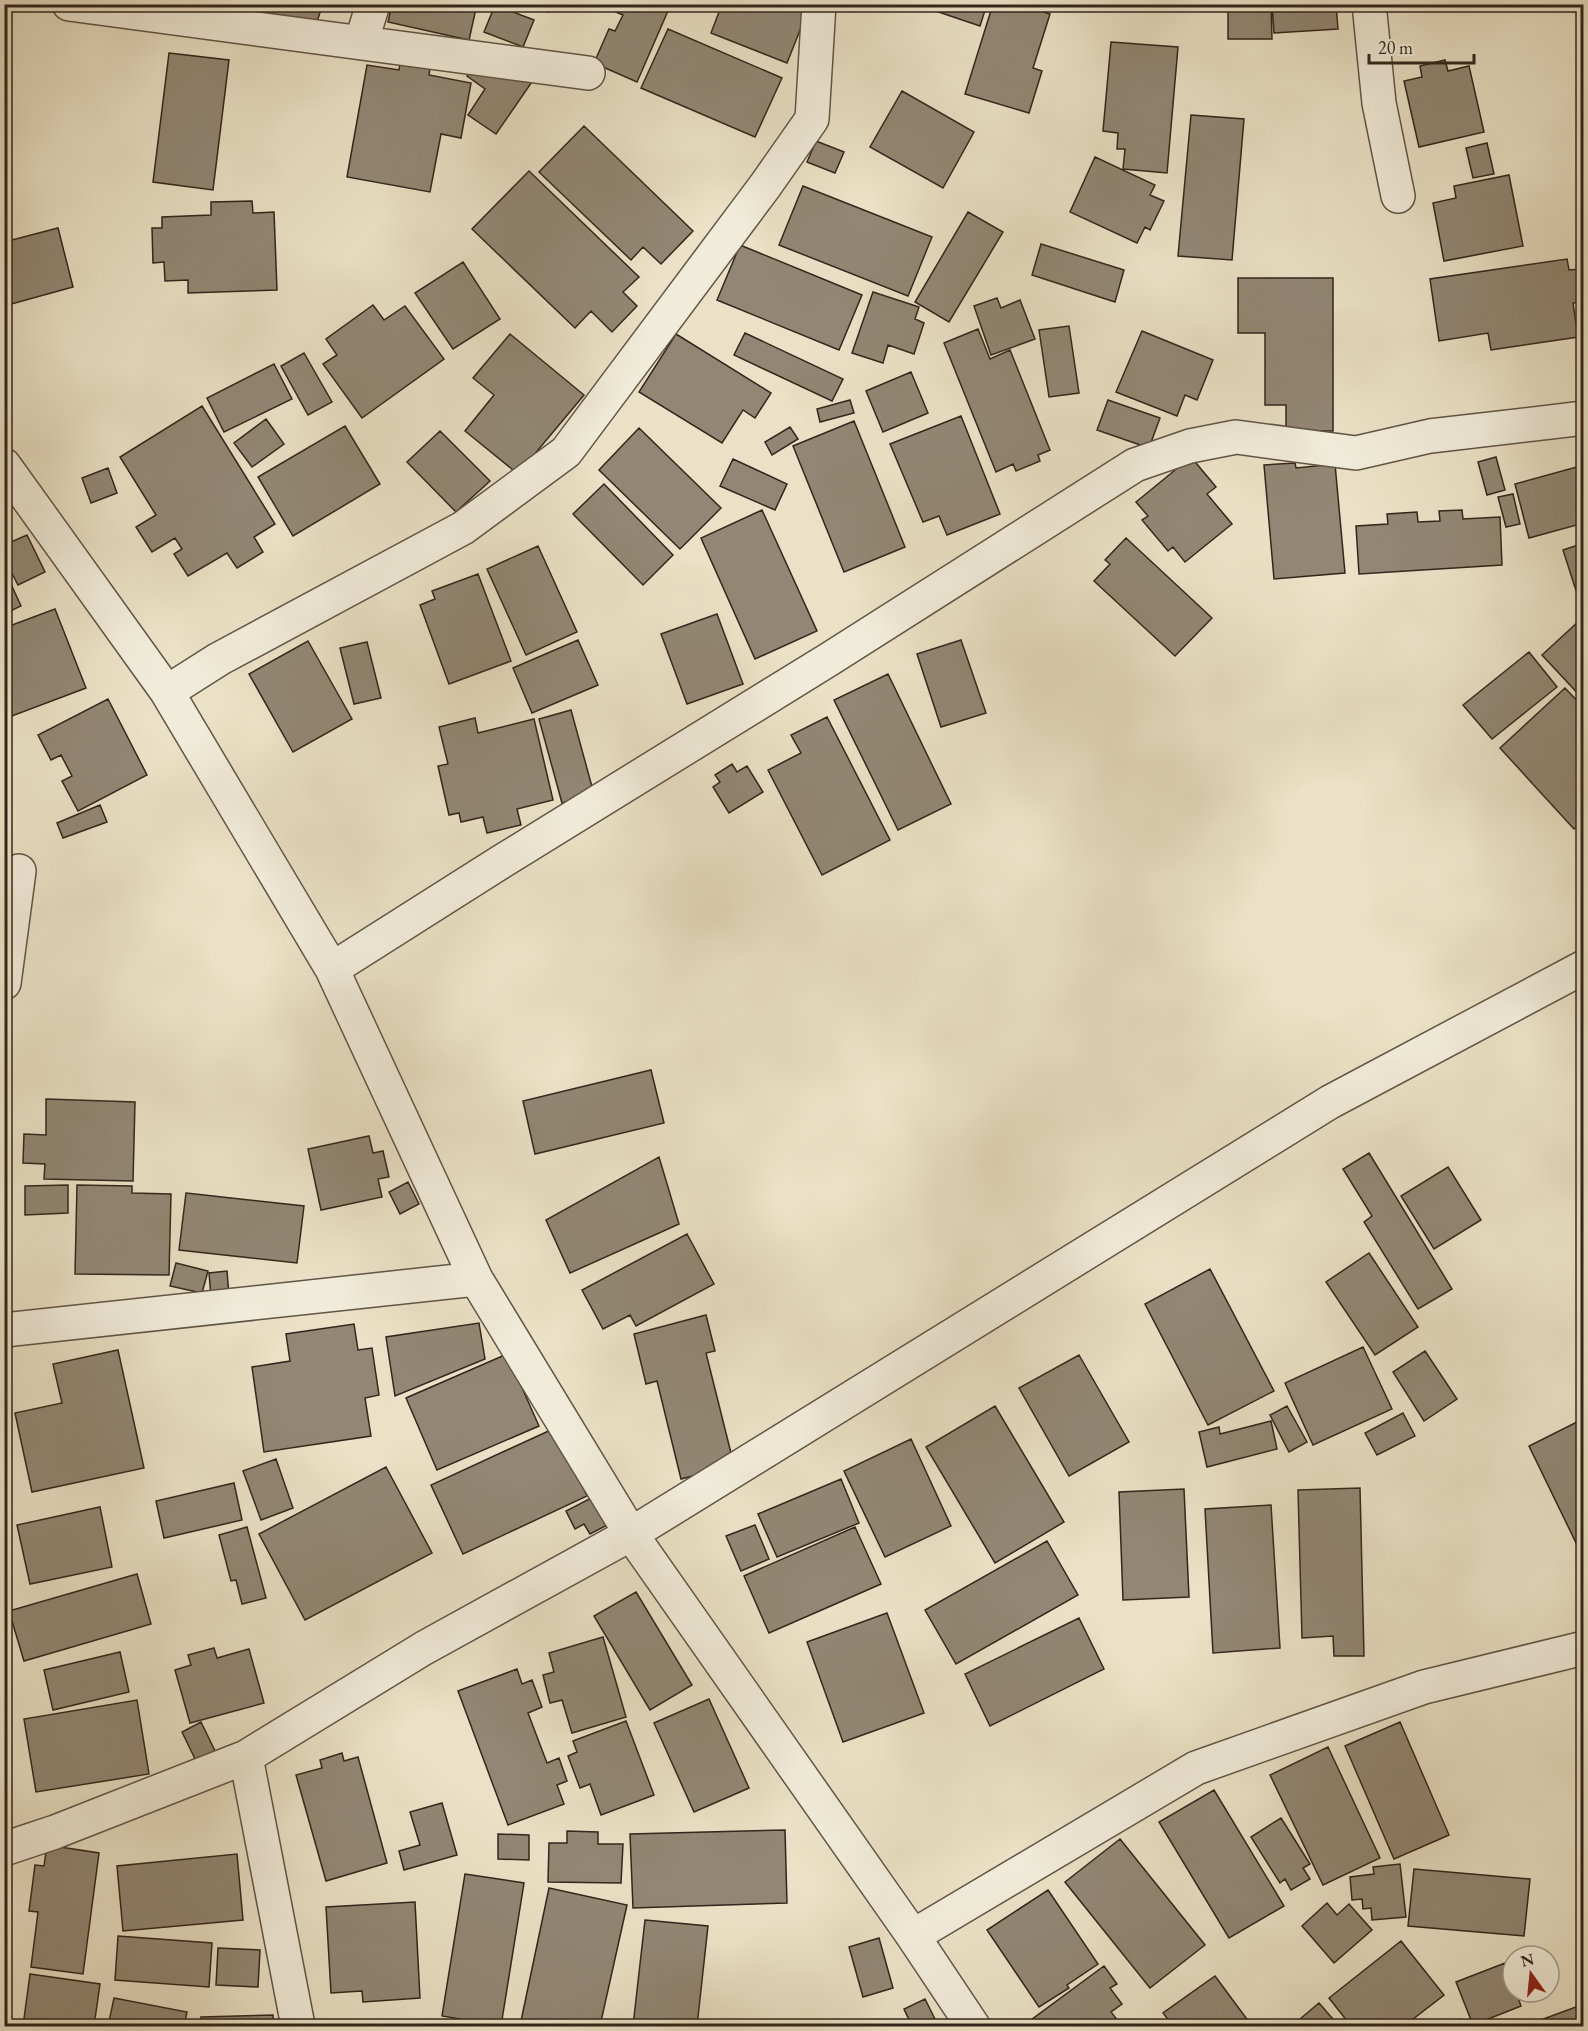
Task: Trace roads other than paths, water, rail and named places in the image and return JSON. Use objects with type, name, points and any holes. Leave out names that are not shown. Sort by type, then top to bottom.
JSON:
[{"type":"street","points":[[69,4],[588,73]]},
{"type":"street","points":[[361,44],[373,4]]},
{"type":"street","points":[[167,692],[219,659],[463,528],[566,452],[765,186],[812,119],[819,4]]},
{"type":"street","points":[[1369,4],[1379,103],[1398,196]]},
{"type":"street","points":[[332,969],[828,660],[1135,465],[1190,447],[1236,436],[1356,453],[1430,436],[1584,418]]},
{"type":"street","points":[[4,465],[167,692],[332,969],[476,1279],[630,1534],[913,1936],[973,2026]]},
{"type":"street","points":[[4,983],[19,871]]},
{"type":"street","points":[[4,1849],[55,1832],[246,1757],[424,1647],[630,1534],[1330,1102],[1584,967]]},
{"type":"street","points":[[4,1330],[476,1279]]},
{"type":"street","points":[[913,1936],[1196,1768],[1424,1687],[1584,1648]]},
{"type":"street","points":[[246,1757],[298,2026]]}]
